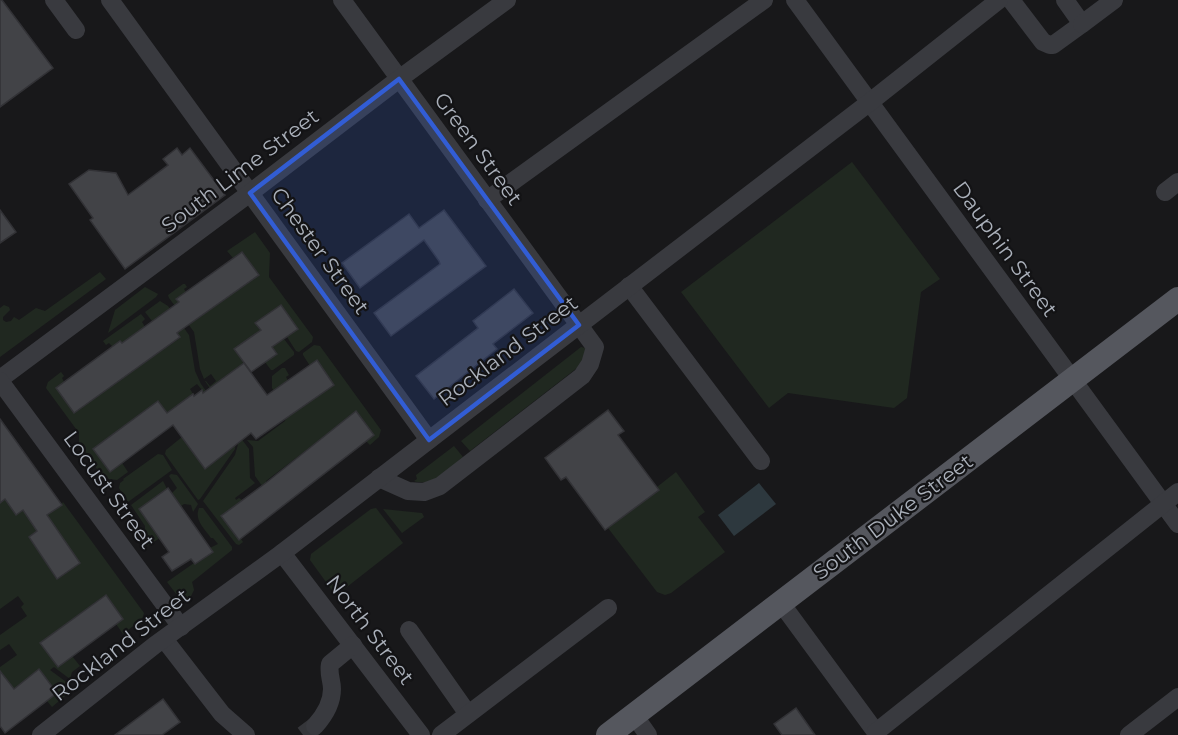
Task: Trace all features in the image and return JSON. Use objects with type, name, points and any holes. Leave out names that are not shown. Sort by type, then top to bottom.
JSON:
[{"type":"main road","name":"South Duke Street","points":[[608,735],[1178,299]]},
{"type":"street","points":[[54,0],[76,30]]},
{"type":"street","name":"Chester Street","points":[[110,0],[429,440]]},
{"type":"street","name":"Green Street","points":[[342,0],[595,347],[590,364],[582,376],[440,486],[424,492],[408,491],[380,478]]},
{"type":"street","name":"South Lime Street","points":[[0,380],[507,0]]},
{"type":"street","points":[[488,200],[764,0]]},
{"type":"street","name":"Dauphin Street","points":[[795,0],[1178,524]]},
{"type":"street","name":"Rockland Street","points":[[41,735],[164,639],[380,478],[870,102],[999,0]]},
{"type":"street","points":[[1011,0],[1043,42],[1050,45],[1114,0]]},
{"type":"street","points":[[1065,0],[1082,24]]},
{"type":"street","points":[[629,286],[761,461]]},
{"type":"street","name":"Locust Street","points":[[0,380],[181,627]]},
{"type":"street","points":[[781,603],[877,733],[1178,492]]},
{"type":"street","name":"North Street","points":[[282,553],[421,735]]},
{"type":"street","points":[[441,735],[608,608]]},
{"type":"street","points":[[409,630],[468,714]]},
{"type":"street","points":[[164,639],[222,714],[246,735]]},
{"type":"street","points":[[315,726],[329,705],[333,692],[329,673],[330,664],[353,645]]},
{"type":"street","points":[[1129,735],[1178,697]]},
{"type":"street","points":[[634,715],[648,735]]},
{"type":"highlighted area","points":[[399,79],[579,325],[429,440],[250,193]]},
{"type":"shaded area","points":[[852,162],[940,279],[921,292],[907,398],[894,408],[788,393],[769,408],[681,292]]},
{"type":"shaded area","points":[[255,232],[270,253],[269,277],[313,337],[312,342],[299,352],[296,351],[287,337],[298,329],[281,305],[256,323],[261,330],[235,349],[244,363],[216,384],[229,417],[205,381],[210,386],[216,381],[211,374],[204,379],[200,369],[194,332],[168,295],[185,284],[186,292],[177,299],[193,322],[258,275],[242,252],[233,258],[227,251]]},
{"type":"shaded area","points":[[100,272],[106,279],[0,357],[0,308],[4,305],[9,307],[10,310],[3,317],[6,322],[11,321],[14,317],[19,320],[36,308],[45,311]]},
{"type":"shaded area","points":[[145,287],[158,294],[156,297],[108,333],[115,310]]},
{"type":"shaded area","points":[[160,301],[168,306],[189,335],[195,371],[201,384],[224,416],[197,384],[190,389],[193,394],[167,413],[158,401],[94,449],[110,472],[122,463],[128,472],[117,480],[109,479],[102,476],[79,444],[79,433],[46,388],[48,382],[61,372],[64,382],[56,388],[74,413],[138,367],[121,342],[113,347],[109,343],[106,345],[103,341],[141,314],[145,319],[142,322],[145,327],[136,333],[154,356],[180,338],[163,314],[152,321],[145,312]]},
{"type":"shaded area","points":[[284,339],[294,355],[271,370],[265,362],[277,354],[272,347]]},
{"type":"shaded area","points":[[314,345],[320,346],[381,430],[379,437],[370,445],[366,441],[374,435],[356,412],[266,481],[270,486],[265,490],[255,476],[253,447],[247,440],[258,441],[285,421],[288,412],[272,388],[272,376],[282,368],[285,368],[289,375],[286,377],[288,381],[279,388],[295,412],[334,385],[310,366],[303,355]]},
{"type":"shaded area","points":[[581,347],[585,348],[586,361],[470,451],[461,441]]},
{"type":"shaded area","points":[[237,434],[235,449],[198,500],[165,454],[166,450],[182,437],[184,440]]},
{"type":"shaded area","points":[[240,437],[249,449],[250,478],[255,483],[235,498],[242,500],[222,516],[239,540],[243,542],[239,545],[203,501],[235,455]]},
{"type":"shaded area","points":[[454,446],[463,457],[434,479],[427,482],[414,481],[417,479],[416,475]]},
{"type":"shaded area","points":[[158,454],[163,455],[172,470],[128,502],[119,488],[120,483]]},
{"type":"shaded area","points":[[676,472],[705,512],[698,517],[725,552],[671,593],[665,595],[657,592],[608,528],[658,490],[657,487]]},
{"type":"shaded area","points":[[177,475],[198,504],[193,512],[191,505],[181,506],[172,493],[177,488],[169,476]]},
{"type":"shaded area","points":[[163,481],[167,489],[139,509],[157,536],[163,536],[145,546],[145,526],[131,505]]},
{"type":"shaded area","points":[[759,483],[776,504],[734,536],[718,515]]},
{"type":"shaded area","points":[[16,491],[23,510],[30,520],[63,502],[144,613],[142,619],[123,634],[116,624],[123,619],[105,595],[41,643],[58,667],[72,656],[80,666],[72,672],[70,679],[54,667],[50,670],[69,684],[65,696],[52,707],[47,701],[57,693],[39,670],[0,699],[6,679],[0,667],[17,655],[9,644],[0,650],[0,635],[27,616],[21,607],[24,604],[18,596],[0,609],[0,503]]},
{"type":"shaded area","points":[[199,508],[203,508],[232,550],[192,582],[194,590],[189,600],[183,603],[167,582],[213,552],[210,548],[218,544],[201,524],[198,516]]},
{"type":"shaded area","points":[[376,508],[403,543],[338,594],[334,593],[310,560],[311,554],[371,509]]},
{"type":"shaded area","points":[[383,509],[422,513],[424,517],[402,533]]},
{"type":"building","points":[[0,0],[53,68],[0,107]]},
{"type":"building","points":[[177,148],[182,155],[190,148],[225,195],[125,269],[90,220],[93,218],[69,184],[89,170],[116,173],[128,195],[168,165],[163,159]]},
{"type":"building","points":[[0,210],[16,232],[0,243]]},
{"type":"building","points":[[444,210],[486,266],[391,336],[374,313],[440,264],[439,261],[424,240],[360,288],[342,263],[409,214],[419,228]]},
{"type":"building","points":[[242,252],[259,275],[177,333],[180,337],[74,413],[56,388],[120,341],[122,343],[179,302],[176,299]]},
{"type":"building","points":[[514,289],[533,313],[493,344],[497,349],[434,399],[416,376],[478,328],[473,321]]},
{"type":"building","points":[[281,305],[298,329],[272,347],[277,354],[251,372],[234,349],[261,330],[255,323]]},
{"type":"building","points":[[317,360],[334,385],[256,439],[251,433],[205,469],[173,425],[110,472],[93,449],[158,401],[167,413],[193,394],[194,396],[202,390],[203,393],[244,363],[267,395]]},
{"type":"building","points":[[608,410],[624,431],[618,435],[659,490],[605,530],[566,477],[561,480],[545,458]]},
{"type":"building","points":[[356,411],[374,435],[239,540],[221,516]]},
{"type":"building","points":[[0,419],[62,505],[47,515],[80,563],[57,579],[29,537],[37,531],[23,510],[16,515],[5,499],[0,503]]},
{"type":"building","points":[[168,488],[213,552],[195,564],[191,559],[172,571],[162,557],[169,552],[139,509]]},
{"type":"building","points":[[106,595],[123,619],[58,667],[40,643]]},
{"type":"building","points":[[39,669],[57,693],[5,733],[0,726],[0,671],[14,689]]},
{"type":"building","points":[[163,699],[180,722],[162,735],[115,735]]},
{"type":"building","points":[[796,708],[815,735],[782,735],[774,724]]},
{"type":"tunnel","points":[[303,735],[315,726]]}]
